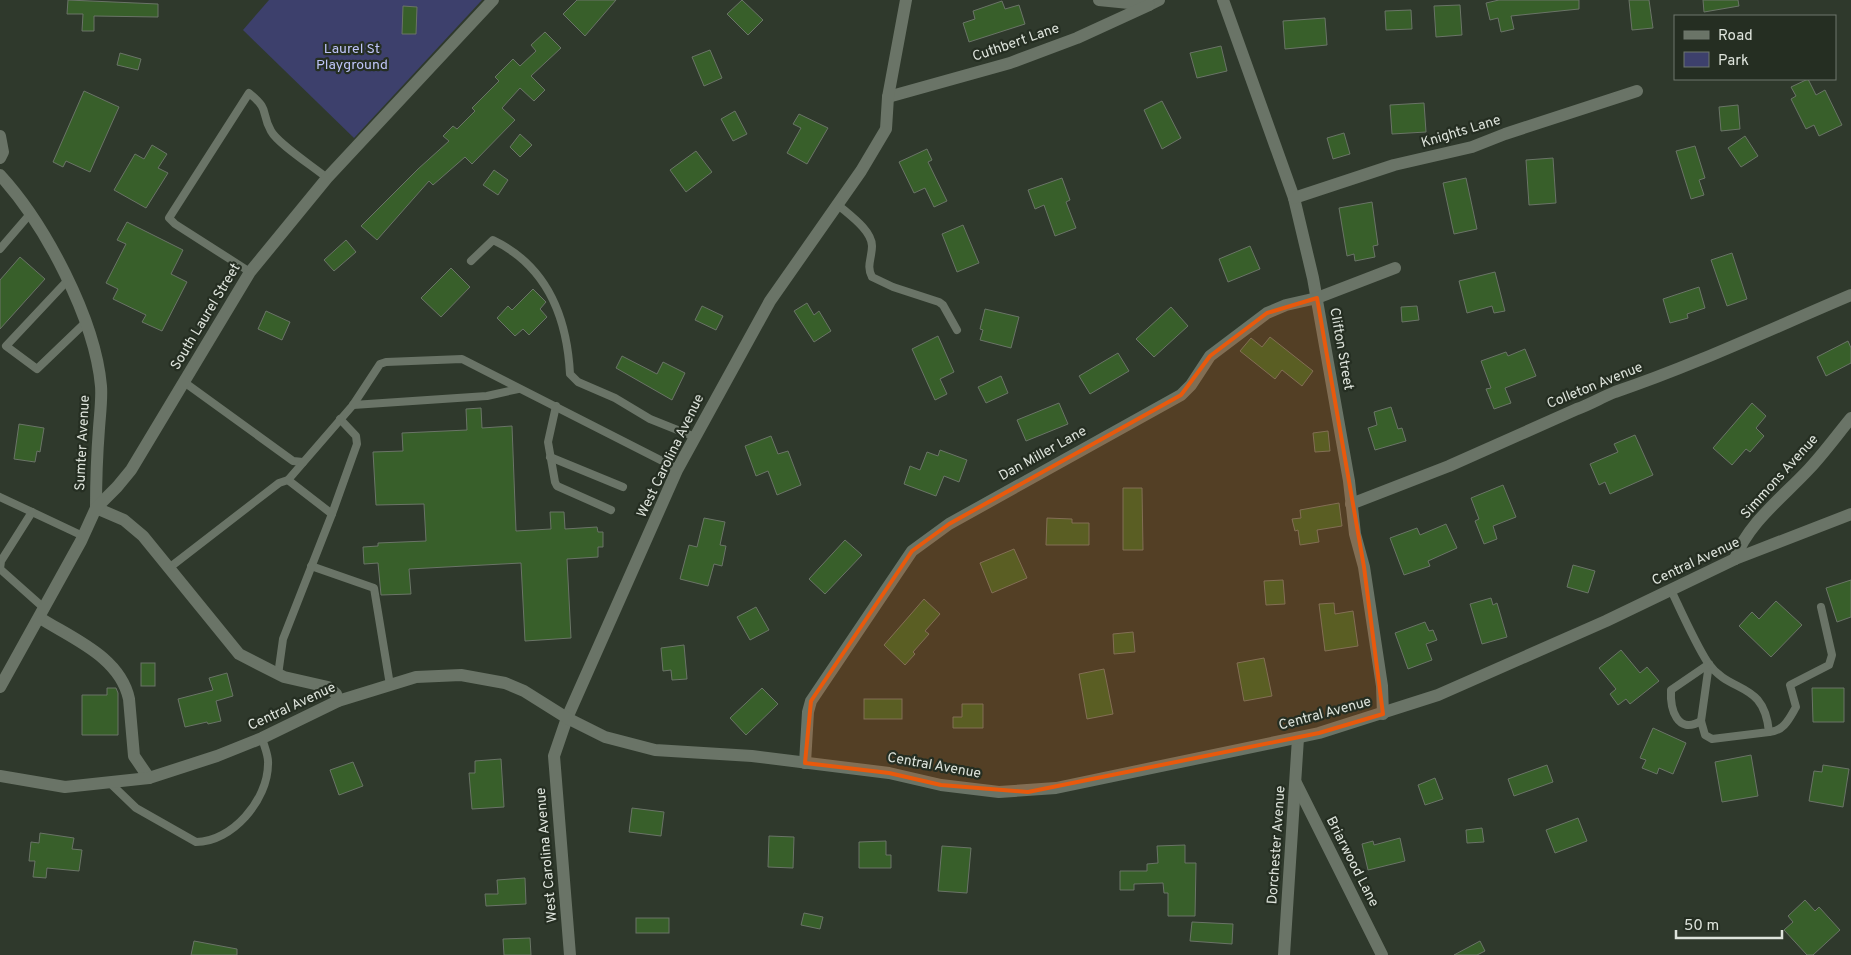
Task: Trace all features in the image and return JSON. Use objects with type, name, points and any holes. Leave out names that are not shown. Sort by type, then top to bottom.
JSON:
[{"type":"street","name":"South Laurel Street","points":[[0,688],[84,536],[96,508],[131,470],[250,272],[328,178],[492,0]]},
{"type":"street","name":"West Carolina Avenue","points":[[570,955],[554,756],[566,718],[678,469],[695,437],[770,301],[886,129],[888,97],[906,0]]},
{"type":"street","points":[[1099,0],[1154,2]]},
{"type":"street","name":"Clifton Street","points":[[1223,0],[1294,198],[1317,298],[1359,552],[1364,567],[1382,686],[1383,714]]},
{"type":"street","name":"Cuthbert Lane","points":[[888,97],[1010,63],[1077,38],[1154,2]]},
{"type":"street","name":"Knights Lane","points":[[1294,198],[1394,165],[1472,147],[1505,134],[1637,91]]},
{"type":"street","points":[[0,136],[2,152],[0,158]]},
{"type":"street","name":"Sumter Avenue","points":[[0,175],[15,192],[30,214],[68,280],[86,322],[95,352],[101,388],[96,508],[124,520],[143,536],[239,654],[278,675],[328,686],[336,694],[338,701]]},
{"type":"street","name":"Dan Miller Lane","points":[[805,764],[808,712],[811,701],[912,551],[949,524],[1180,395],[1191,385],[1210,356],[1267,313],[1286,305],[1317,298],[1394,268]]},
{"type":"street","name":"Colleton Avenue","points":[[1351,504],[1448,466],[1553,419],[1596,403],[1612,393],[1650,380],[1851,295]]},
{"type":"street","name":"Simmons Avenue","points":[[1735,559],[1744,541],[1755,526],[1811,468],[1851,418]]},
{"type":"street","name":"Central Avenue","points":[[0,776],[65,787],[149,778],[217,756],[262,738],[338,701],[416,677],[438,675],[484,678],[524,690],[566,718],[604,737],[655,750],[752,756],[889,773],[941,785],[999,792],[1028,792],[1056,788],[1298,738],[1383,714],[1438,695],[1505,667],[1735,559],[1851,514]]},
{"type":"street","points":[[42,614],[106,660],[117,672],[127,690],[134,756],[149,778]]},
{"type":"street","name":"Dorchester Avenue","points":[[1284,955],[1298,738]]},
{"type":"street","name":"Briarwood Lane","points":[[1296,782],[1382,955]]},
{"type":"lane","points":[[250,272],[175,224],[169,218],[249,93],[263,104],[271,131],[278,140],[328,178]]},
{"type":"lane","points":[[837,204],[863,228],[871,240],[872,248],[869,263],[872,277],[893,287],[939,302],[943,305],[957,330]]},
{"type":"lane","points":[[0,249],[30,214]]},
{"type":"lane","points":[[471,261],[493,240],[506,246],[535,272],[550,291],[560,314],[570,374],[578,382],[615,398],[650,419],[695,437]]},
{"type":"lane","points":[[68,280],[6,346],[37,369],[86,322]]},
{"type":"lane","points":[[169,568],[279,483],[288,480],[353,404],[376,369],[386,362],[462,359],[678,469]]},
{"type":"lane","points":[[184,382],[293,461],[303,462]]},
{"type":"lane","points":[[353,404],[487,396],[518,389]]},
{"type":"lane","points":[[556,406],[548,434],[550,457],[557,486],[611,510]]},
{"type":"lane","points":[[278,675],[283,639],[357,444],[356,436],[340,419]]},
{"type":"lane","points":[[550,457],[623,487]]},
{"type":"lane","points":[[288,480],[332,514]]},
{"type":"lane","points":[[0,497],[84,536]]},
{"type":"lane","points":[[32,512],[1,561],[0,569],[42,614]]},
{"type":"lane","points":[[311,566],[374,588],[390,685]]},
{"type":"lane","points":[[1671,590],[1709,664],[1729,681],[1752,692],[1763,705],[1768,718],[1769,732]]},
{"type":"lane","points":[[1709,664],[1701,721],[1705,735],[1712,739],[1776,732],[1786,724],[1796,707],[1790,684],[1829,665],[1832,656],[1821,607]]},
{"type":"lane","points":[[1701,721],[1694,725],[1686,725],[1675,717],[1670,704],[1671,690],[1709,664]]},
{"type":"lane","points":[[110,783],[136,808],[196,842],[207,842],[222,836],[252,810],[265,784],[269,763],[262,738]]},
{"type":"highlighted area","points":[[1317,298],[1364,567],[1383,714],[1319,733],[1028,792],[941,785],[889,773],[805,763],[811,701],[912,551],[949,524],[1181,395],[1210,356],[1267,313]]},
{"type":"green space","name":"Laurel St Playground","points":[[269,0],[482,0],[354,138],[243,30]]},
{"type":"building","points":[[68,0],[158,4],[158,17],[94,16],[94,31],[82,31],[83,14],[67,14]]},
{"type":"building","points":[[577,0],[616,0],[585,36],[563,14]]},
{"type":"building","points":[[742,0],[763,20],[748,35],[727,14]]},
{"type":"building","points":[[1499,0],[1579,0],[1579,9],[1511,16],[1514,29],[1501,32],[1498,18],[1490,20],[1486,3]]},
{"type":"building","points":[[1629,0],[1649,0],[1653,28],[1632,30]]},
{"type":"building","points":[[1703,0],[1738,0],[1739,6],[1704,12]]},
{"type":"building","points":[[1002,1],[1005,9],[1019,5],[1025,24],[969,42],[963,23],[975,19],[973,11]]},
{"type":"building","points":[[1460,5],[1462,35],[1436,37],[1434,6]]},
{"type":"building","points":[[403,6],[417,7],[416,34],[402,34]]},
{"type":"building","points":[[1411,10],[1412,29],[1386,30],[1385,11]]},
{"type":"building","points":[[1325,18],[1327,45],[1285,49],[1283,21]]},
{"type":"building","points":[[545,32],[561,48],[531,76],[545,90],[534,101],[520,88],[502,108],[515,120],[472,164],[465,157],[433,185],[429,181],[377,240],[361,226],[449,141],[443,136],[453,126],[457,129],[475,111],[472,108],[499,81],[495,77],[513,59],[520,66],[536,51],[531,45]]},
{"type":"building","points":[[1221,46],[1227,71],[1197,78],[1190,53]]},
{"type":"building","points":[[710,50],[722,78],[704,86],[692,57]]},
{"type":"building","points":[[120,53],[141,59],[138,70],[117,65]]},
{"type":"building","points":[[1808,80],[1816,95],[1825,90],[1842,125],[1819,136],[1814,125],[1806,129],[1791,99],[1796,96],[1791,87]]},
{"type":"building","points":[[84,91],[119,107],[90,172],[66,161],[63,167],[53,162]]},
{"type":"building","points":[[1162,101],[1181,138],[1162,149],[1144,110]]},
{"type":"building","points":[[1424,103],[1426,132],[1392,134],[1390,105]]},
{"type":"building","points":[[1738,105],[1740,129],[1721,131],[1719,107]]},
{"type":"building","points":[[735,111],[747,134],[733,141],[721,119]]},
{"type":"building","points":[[799,114],[828,128],[807,164],[787,153],[801,128],[793,124]]},
{"type":"building","points":[[1344,133],[1350,154],[1333,159],[1327,138]]},
{"type":"building","points":[[520,134],[532,145],[520,157],[510,147]]},
{"type":"building","points":[[1745,136],[1758,156],[1741,167],[1728,148]]},
{"type":"building","points":[[152,145],[167,154],[158,168],[168,173],[146,208],[114,190],[135,154],[144,159]]},
{"type":"building","points":[[1695,146],[1705,178],[1699,180],[1704,195],[1691,199],[1676,151]]},
{"type":"building","points":[[927,149],[932,160],[928,162],[947,201],[934,207],[925,188],[914,193],[899,162]]},
{"type":"building","points":[[696,151],[712,172],[686,192],[670,170]]},
{"type":"building","points":[[1553,158],[1556,203],[1529,205],[1526,160]]},
{"type":"building","points":[[494,170],[508,180],[498,195],[483,185]]},
{"type":"building","points":[[1062,178],[1070,200],[1066,202],[1076,228],[1055,236],[1044,205],[1035,209],[1028,190]]},
{"type":"building","points":[[1466,178],[1477,229],[1454,234],[1443,183]]},
{"type":"building","points":[[1372,202],[1378,245],[1373,246],[1375,257],[1355,261],[1354,254],[1347,256],[1339,208]]},
{"type":"building","points":[[127,222],[183,250],[171,274],[187,282],[162,331],[142,322],[146,315],[113,299],[118,289],[106,283],[126,244],[117,240]]},
{"type":"building","points":[[963,225],[979,263],[957,272],[942,234]]},
{"type":"building","points":[[346,240],[356,252],[334,271],[324,260]]},
{"type":"building","points":[[1250,246],[1260,269],[1228,282],[1219,259]]},
{"type":"building","points":[[1732,253],[1747,299],[1727,306],[1711,260]]},
{"type":"building","points":[[20,257],[45,279],[0,329],[0,280]]},
{"type":"building","points":[[451,268],[470,287],[441,317],[421,298]]},
{"type":"building","points":[[1495,272],[1505,311],[1494,313],[1492,306],[1467,313],[1459,281]]},
{"type":"building","points":[[1699,287],[1705,308],[1687,314],[1688,318],[1670,323],[1663,299]]},
{"type":"building","points":[[533,289],[546,302],[540,309],[547,317],[529,335],[523,329],[515,336],[497,318],[508,306],[512,310]]},
{"type":"building","points":[[807,303],[814,315],[819,311],[831,331],[814,342],[794,311]]},
{"type":"building","points":[[702,306],[723,316],[716,330],[695,320]]},
{"type":"building","points":[[1417,306],[1419,320],[1402,322],[1401,307]]},
{"type":"building","points":[[1171,307],[1188,326],[1154,357],[1136,339]]},
{"type":"building","points":[[985,309],[1019,317],[1011,348],[980,340],[983,330],[980,329]]},
{"type":"building","points":[[266,311],[290,322],[282,340],[258,329]]},
{"type":"building","points":[[938,336],[954,372],[940,379],[947,394],[935,400],[912,349]]},
{"type":"building","points":[[1270,337],[1313,371],[1302,386],[1282,370],[1275,379],[1240,351],[1251,338],[1262,347]]},
{"type":"building","points":[[1848,341],[1851,348],[1851,363],[1826,376],[1817,357]]},
{"type":"building","points":[[1525,349],[1536,376],[1505,388],[1511,403],[1494,409],[1486,389],[1491,388],[1481,361],[1506,352],[1508,356]]},
{"type":"building","points":[[1118,353],[1129,371],[1090,394],[1079,376]]},
{"type":"building","points":[[622,356],[657,374],[663,362],[685,373],[672,400],[616,368]]},
{"type":"building","points":[[1001,376],[1008,393],[986,403],[978,387]]},
{"type":"building","points":[[1059,403],[1068,424],[1026,441],[1017,420]]},
{"type":"building","points":[[1752,403],[1766,416],[1756,428],[1764,436],[1750,452],[1746,449],[1732,465],[1713,448]]},
{"type":"building","points":[[1391,407],[1398,429],[1402,428],[1406,441],[1375,450],[1368,428],[1377,425],[1374,412]]},
{"type":"building","points":[[481,408],[482,428],[512,426],[516,531],[551,529],[550,512],[564,512],[565,529],[597,527],[598,532],[603,532],[603,547],[598,547],[598,557],[567,559],[571,638],[525,641],[521,563],[409,569],[411,594],[381,595],[378,563],[364,564],[363,547],[378,546],[378,543],[426,541],[424,504],[376,505],[373,452],[403,451],[402,433],[467,430],[466,409]]},
{"type":"building","points":[[19,424],[44,428],[40,452],[37,451],[35,462],[14,459]]},
{"type":"building","points":[[1328,431],[1330,451],[1315,452],[1313,433]]},
{"type":"building","points":[[1635,435],[1653,475],[1610,494],[1605,482],[1599,485],[1590,464],[1618,452],[1614,444]]},
{"type":"building","points":[[771,436],[778,454],[788,451],[801,485],[777,495],[768,471],[756,476],[745,446]]},
{"type":"building","points":[[940,450],[967,460],[959,482],[944,476],[936,496],[904,484],[910,466],[920,470],[927,452],[938,456]]},
{"type":"building","points":[[1503,485],[1516,517],[1493,526],[1497,539],[1484,544],[1475,521],[1479,519],[1471,498]]},
{"type":"building","points":[[1123,488],[1142,488],[1143,550],[1123,550]]},
{"type":"building","points":[[1339,503],[1342,526],[1317,530],[1319,542],[1300,545],[1298,530],[1295,531],[1292,519],[1301,518],[1300,510]]},
{"type":"building","points":[[704,518],[725,522],[720,545],[726,546],[722,566],[714,564],[708,586],[680,579],[689,545],[697,547]]},
{"type":"building","points":[[1047,518],[1072,519],[1072,523],[1089,523],[1089,545],[1046,545]]},
{"type":"building","points":[[1446,524],[1457,548],[1428,561],[1430,566],[1404,575],[1390,538],[1417,528],[1420,535]]},
{"type":"building","points":[[845,540],[862,555],[825,594],[809,579]]},
{"type":"building","points":[[1014,549],[1027,578],[992,593],[980,563]]},
{"type":"building","points":[[1573,565],[1595,571],[1588,593],[1567,587]]},
{"type":"building","points":[[1283,580],[1285,604],[1266,605],[1264,581]]},
{"type":"building","points":[[1851,580],[1851,617],[1837,622],[1826,588]]},
{"type":"building","points":[[1491,598],[1493,605],[1497,603],[1507,637],[1482,644],[1470,604]]},
{"type":"building","points":[[924,599],[940,614],[925,631],[929,634],[913,652],[915,654],[905,665],[884,645]]},
{"type":"building","points":[[1776,601],[1802,625],[1771,657],[1739,626],[1752,612],[1759,619]]},
{"type":"building","points":[[1334,603],[1335,614],[1353,611],[1358,646],[1325,651],[1319,604]]},
{"type":"building","points":[[756,607],[769,630],[750,640],[737,617]]},
{"type":"building","points":[[1425,622],[1429,631],[1433,630],[1437,640],[1426,644],[1432,660],[1408,669],[1395,633]]},
{"type":"building","points":[[1133,632],[1135,652],[1114,654],[1113,634]]},
{"type":"building","points":[[684,645],[687,679],[672,680],[671,670],[663,671],[661,648]]},
{"type":"building","points":[[1621,650],[1640,673],[1647,667],[1659,681],[1630,704],[1626,699],[1618,705],[1610,694],[1616,689],[1599,668]]},
{"type":"building","points":[[1264,658],[1272,696],[1244,701],[1237,663]]},
{"type":"building","points":[[141,663],[155,663],[155,686],[141,686]]},
{"type":"building","points":[[1104,669],[1113,714],[1087,719],[1079,674]]},
{"type":"building","points":[[227,673],[233,696],[216,701],[221,721],[185,727],[178,699],[213,690],[209,678]]},
{"type":"building","points":[[107,688],[116,688],[118,693],[118,735],[82,735],[82,695],[107,695]]},
{"type":"building","points":[[762,688],[778,704],[746,735],[730,718]]},
{"type":"building","points":[[1812,688],[1844,688],[1844,722],[1813,722]]},
{"type":"building","points":[[864,699],[902,699],[902,719],[864,719]]},
{"type":"building","points":[[962,704],[983,704],[983,728],[953,728],[953,717],[962,717]]},
{"type":"building","points":[[1653,728],[1686,743],[1673,774],[1659,768],[1657,774],[1642,768],[1646,760],[1640,758]]},
{"type":"building","points":[[1751,755],[1758,796],[1722,802],[1715,762]]},
{"type":"building","points":[[501,759],[504,807],[472,809],[469,773],[475,773],[475,761]]},
{"type":"building","points":[[353,762],[363,786],[339,795],[330,770]]},
{"type":"building","points":[[1547,765],[1553,782],[1514,796],[1508,779]]},
{"type":"building","points":[[1823,765],[1849,769],[1843,807],[1809,801],[1814,771],[1822,772]]},
{"type":"building","points":[[1435,778],[1443,799],[1425,805],[1418,785]]},
{"type":"building","points":[[632,808],[664,812],[661,836],[629,832]]},
{"type":"building","points":[[1578,818],[1587,841],[1555,853],[1546,830]]},
{"type":"building","points":[[1482,828],[1484,842],[1467,843],[1466,830]]},
{"type":"building","points":[[40,833],[74,838],[72,849],[82,850],[79,871],[47,868],[46,878],[33,877],[35,861],[29,861],[31,842],[39,843]]},
{"type":"building","points":[[769,836],[794,837],[793,868],[768,867]]},
{"type":"building","points":[[1400,838],[1405,861],[1368,870],[1362,844],[1373,841],[1374,845]]},
{"type":"building","points":[[886,841],[886,855],[891,855],[891,868],[859,868],[859,842]]},
{"type":"building","points":[[1185,845],[1185,863],[1196,863],[1195,916],[1168,916],[1168,893],[1164,893],[1163,883],[1134,884],[1134,890],[1120,890],[1120,871],[1147,871],[1147,864],[1158,863],[1157,846]]},
{"type":"building","points":[[942,846],[971,848],[967,893],[938,891]]},
{"type":"building","points":[[525,878],[526,904],[486,906],[485,894],[498,894],[497,880]]},
{"type":"building","points":[[1805,900],[1815,911],[1819,907],[1840,930],[1813,955],[1807,955],[1784,930],[1793,922],[1788,916]]},
{"type":"building","points":[[804,913],[823,917],[820,929],[801,925]]},
{"type":"building","points":[[636,918],[669,918],[669,933],[636,933]]},
{"type":"building","points":[[1192,922],[1233,924],[1232,944],[1190,941]]},
{"type":"building","points":[[530,938],[531,955],[504,955],[503,939]]},
{"type":"building","points":[[194,941],[237,949],[237,955],[191,955]]},
{"type":"building","points":[[1480,941],[1485,951],[1477,955],[1454,955]]}]
